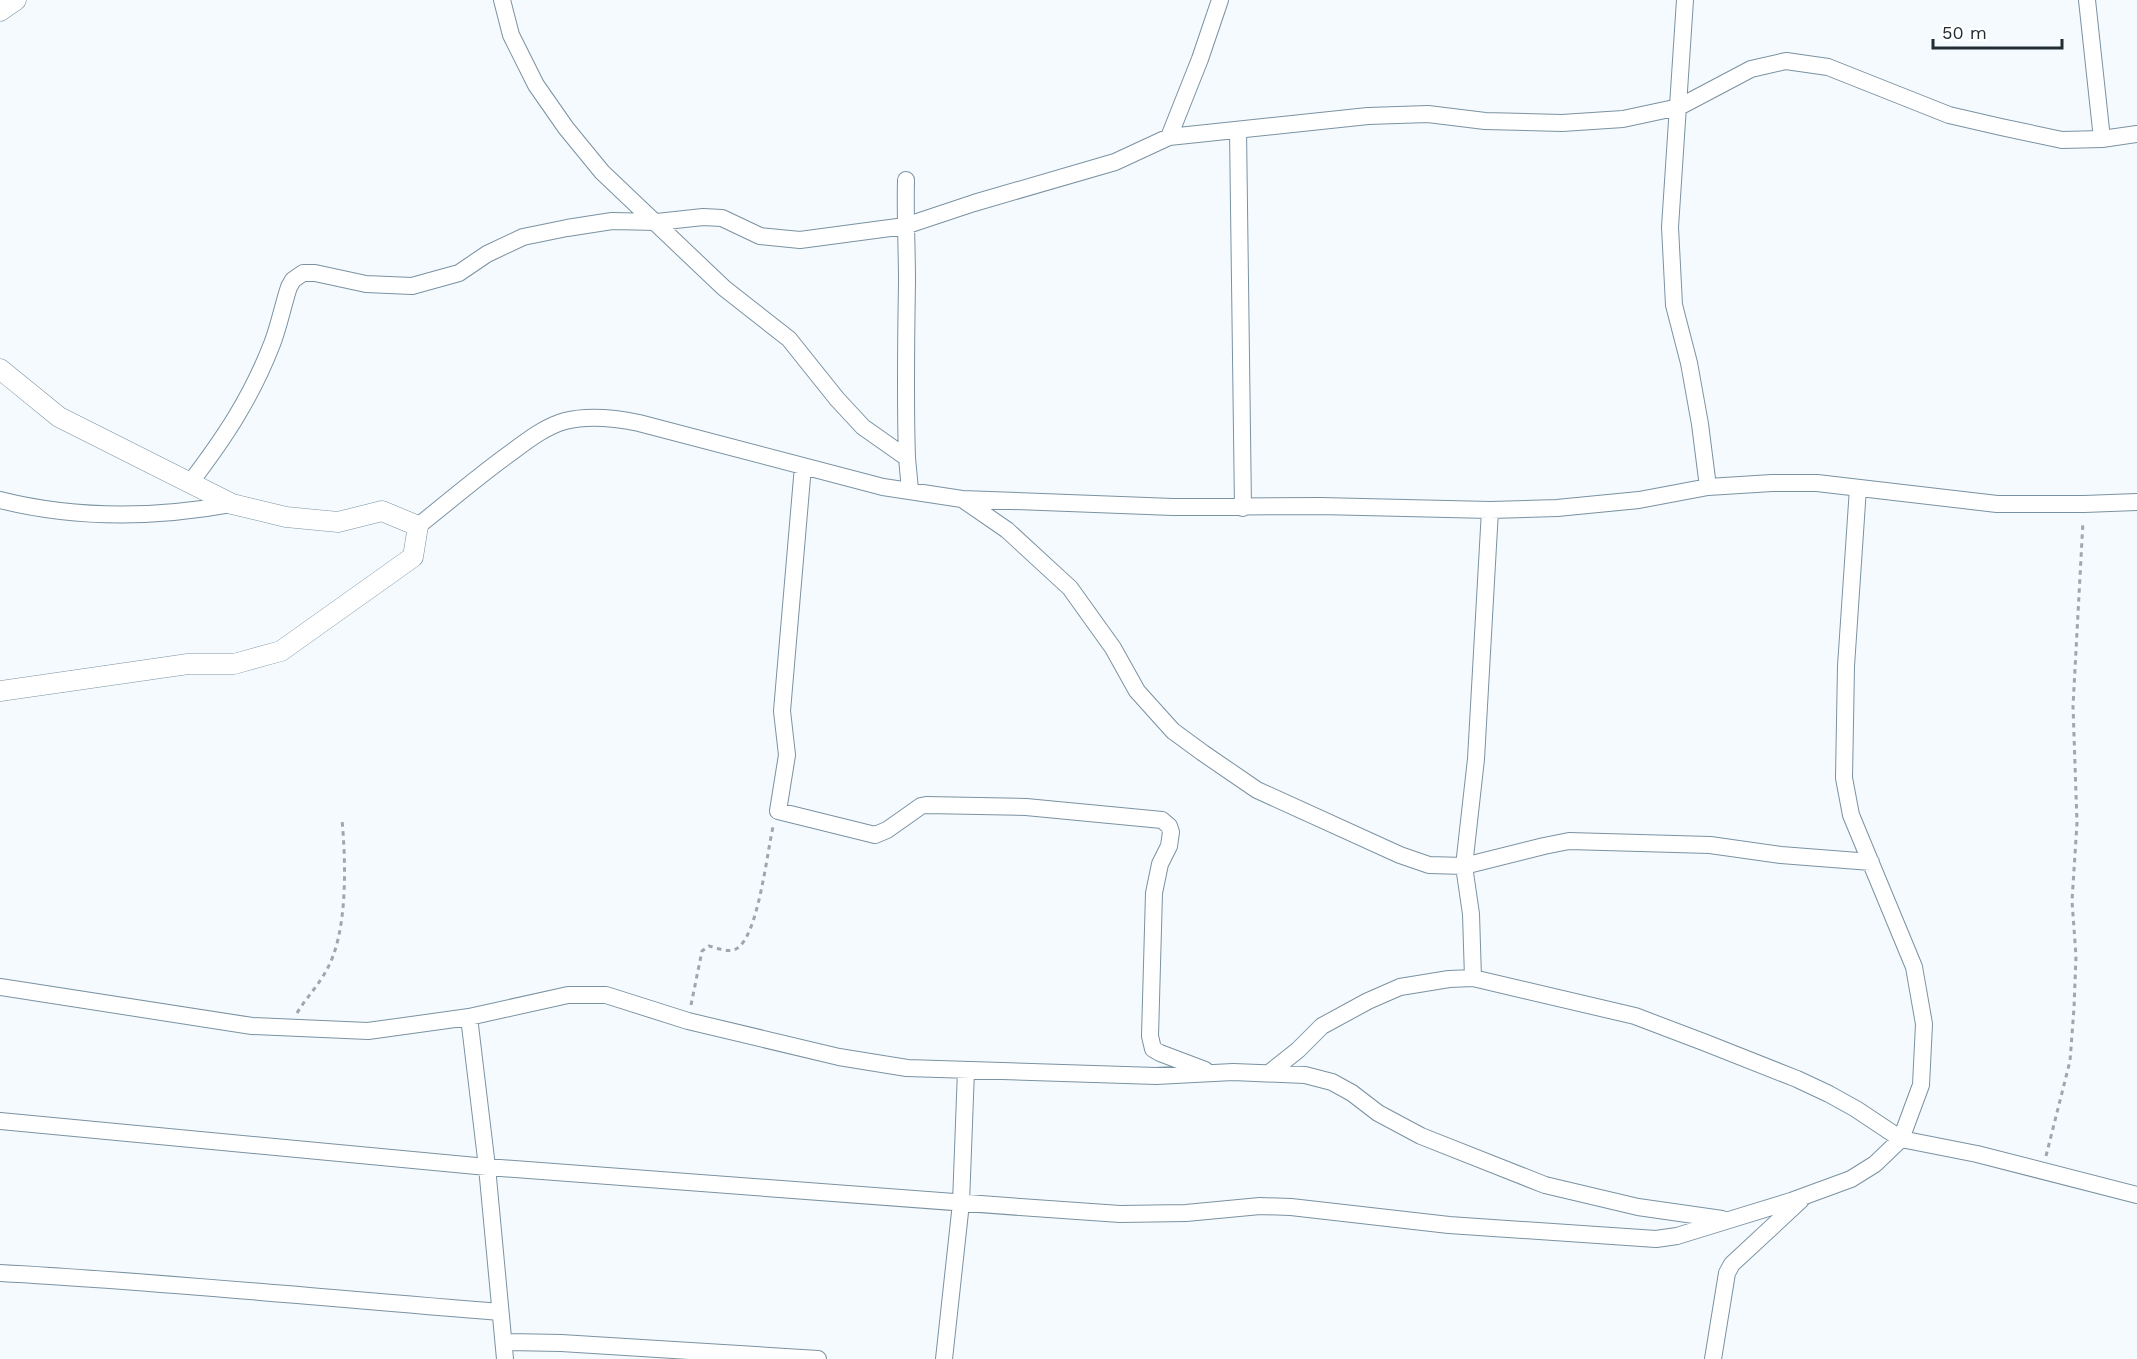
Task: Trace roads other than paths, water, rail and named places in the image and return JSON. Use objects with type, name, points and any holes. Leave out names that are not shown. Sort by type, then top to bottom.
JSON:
[{"type":"street","points":[[0,11],[16,0]]},
{"type":"street","points":[[502,0],[511,35],[536,85],[566,128],[602,172],[724,288],[789,339],[837,399],[863,427],[908,458]]},
{"type":"street","points":[[1169,137],[1200,59],[1220,0]]},
{"type":"street","points":[[1685,0],[1670,226],[1674,305],[1691,373],[1708,487]]},
{"type":"street","points":[[2086,0],[2102,139]]},
{"type":"street","points":[[190,483],[222,442],[245,403],[273,342],[289,286],[303,273],[315,273],[366,284],[412,286],[459,273],[487,254],[523,237],[612,221],[657,222],[703,217],[722,218],[760,236],[800,240],[904,226],[1115,162],[1169,137],[1368,116],[1428,114],[1485,121],[1562,123],[1623,119],[1679,107],[1751,69],[1786,61],[1828,67],[1949,115],[2062,140],[2102,139],[2137,134]]},
{"type":"street","points":[[1238,130],[1244,508]]},
{"type":"street","points":[[906,180],[904,226],[907,266],[906,413],[910,490]]},
{"type":"street","points":[[0,369],[59,417],[232,504],[286,517],[338,522],[382,511],[418,526]]},
{"type":"street","points":[[0,691],[188,664],[234,664],[281,651],[413,557],[418,526],[481,475],[539,433],[563,422],[578,419],[616,418],[883,486],[962,499],[1173,507],[1320,506],[1490,510],[1569,507],[1639,500],[1708,487],[1817,483],[1997,504],[2137,502]]},
{"type":"street","points":[[803,466],[782,711],[787,755],[778,811],[875,835],[887,831],[921,806],[926,805],[1026,807],[1162,820],[1171,832],[1169,846],[1160,864],[1154,894],[1150,1036],[1153,1049],[1214,1074]]},
{"type":"street","points":[[0,1121],[487,1167],[962,1203],[1120,1214],[1186,1213],[1260,1206],[1291,1207],[1449,1225],[1656,1239],[1677,1236],[1806,1196],[1851,1179],[1875,1164],[1901,1139],[1921,1085],[1924,1024],[1914,967],[1851,815],[1844,778],[1846,666],[1857,488]]},
{"type":"street","points":[[962,499],[1007,530],[1071,588],[1113,648],[1137,691],[1173,731],[1257,790],[1400,855],[1429,865],[1464,866],[1569,841],[1710,845],[1781,855],[1871,861]]},
{"type":"street","points":[[0,500],[76,512],[113,515],[190,512],[232,504]]},
{"type":"street","points":[[1473,978],[1471,914],[1464,866],[1476,759],[1490,510]]},
{"type":"street","points":[[1269,1073],[1298,1050],[1322,1026],[1368,1001],[1400,987],[1449,979],[1473,978],[1635,1016],[1706,1042],[1829,1094],[1901,1139],[1977,1154],[2137,1195]]},
{"type":"street","points":[[0,987],[252,1026],[368,1031],[469,1017],[568,995],[606,995],[688,1021],[839,1057],[907,1068],[1156,1076],[1269,1073],[1305,1075],[1332,1082],[1352,1093],[1378,1113],[1421,1136],[1545,1185],[1638,1208],[1729,1220]]},
{"type":"street","points":[[469,1017],[487,1167],[504,1351],[561,1342],[818,1359]]},
{"type":"street","points":[[944,1359],[962,1203],[966,1070]]},
{"type":"street","points":[[1713,1359],[1727,1273],[1732,1264],[1806,1196]]},
{"type":"street","points":[[0,1273],[106,1279],[500,1312]]}]
